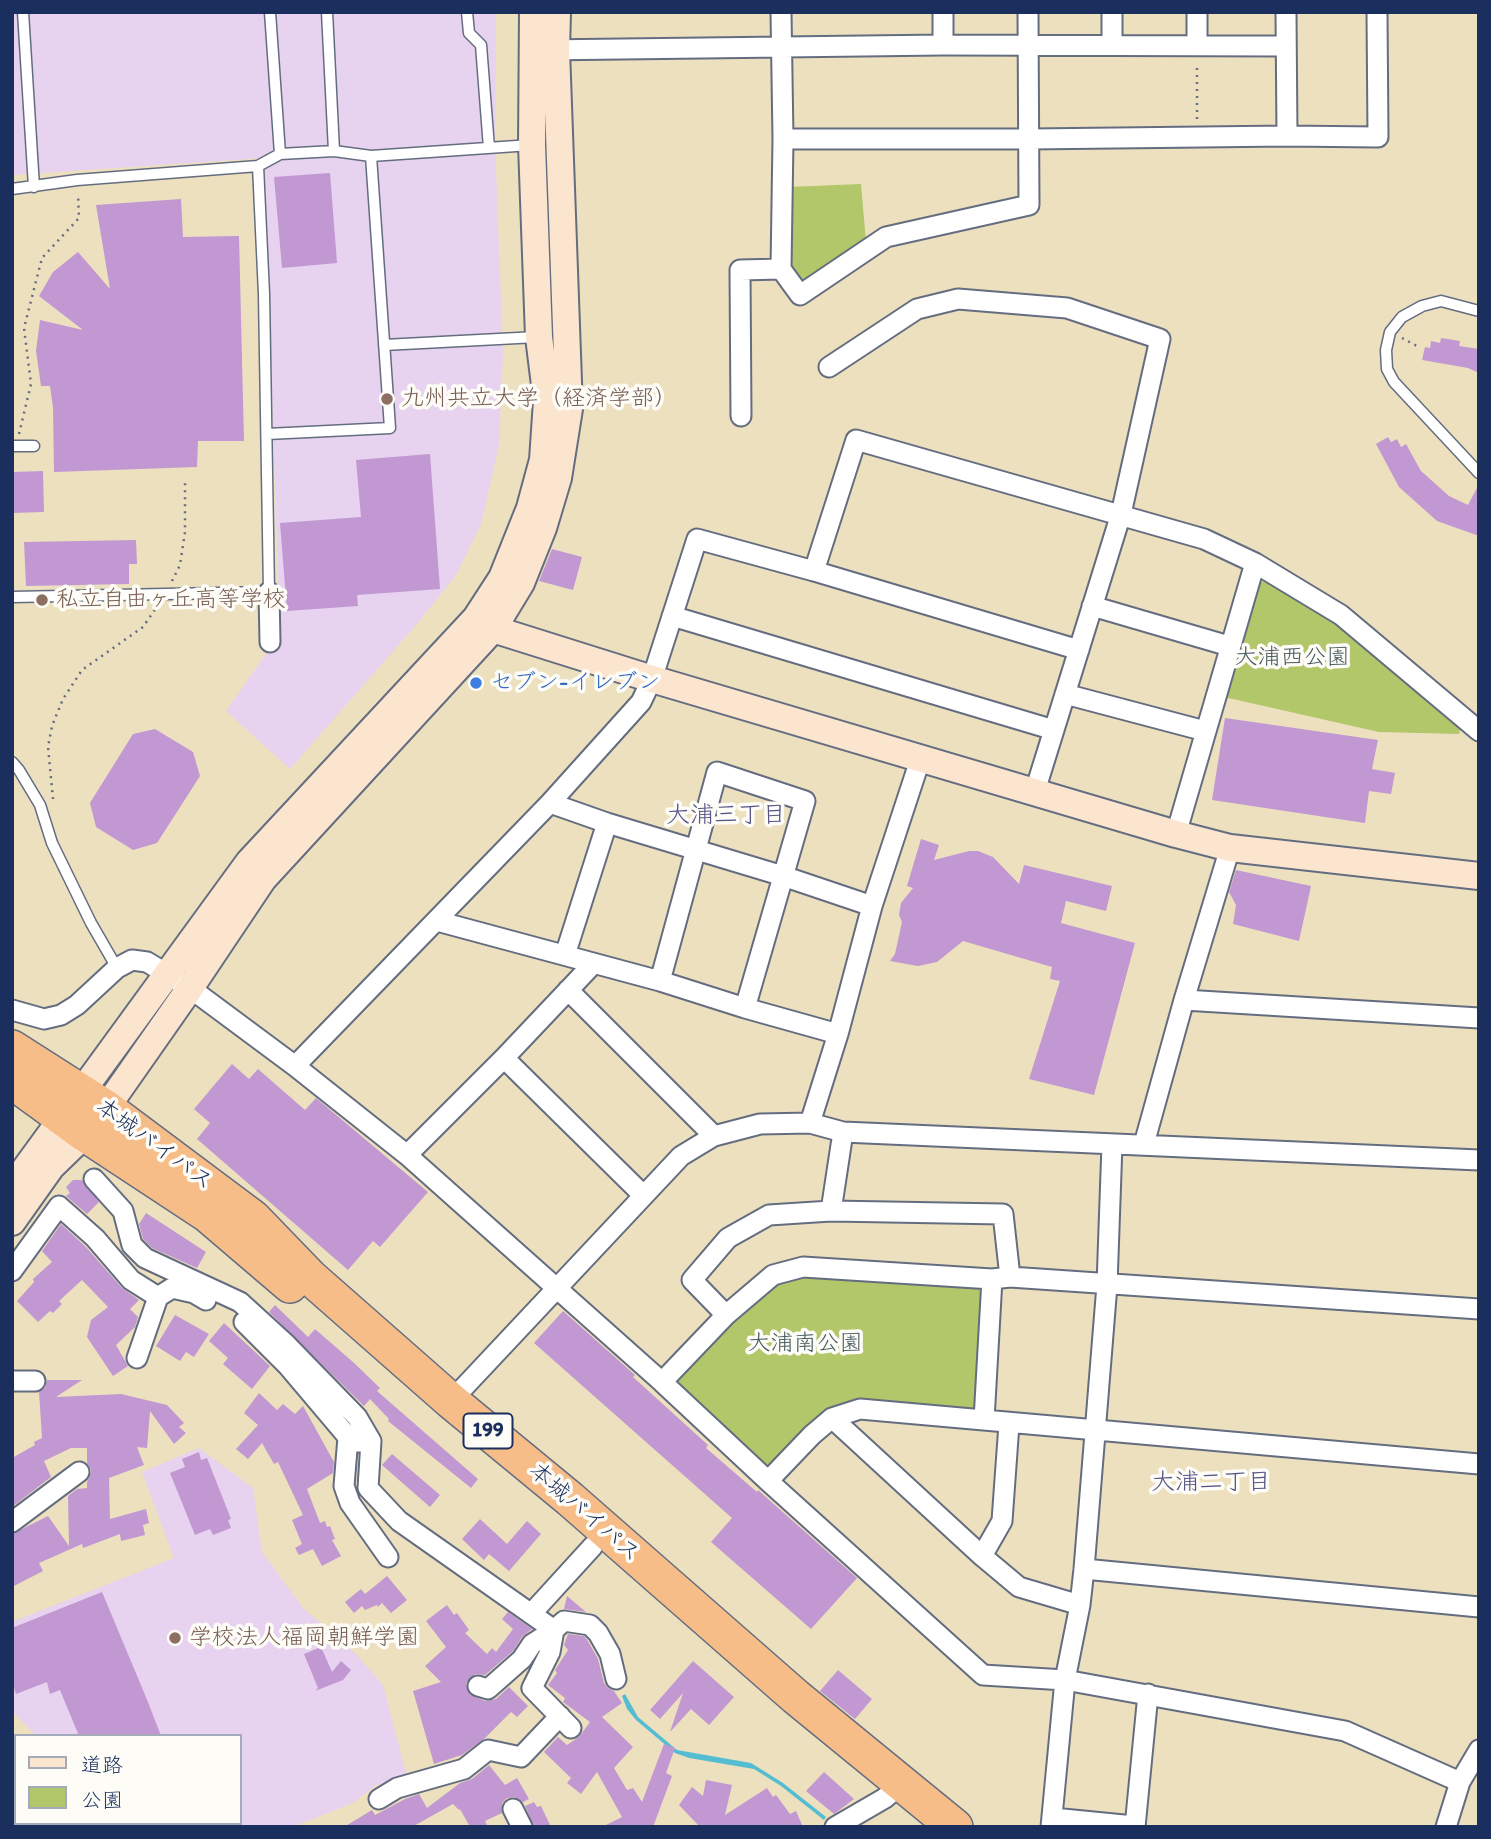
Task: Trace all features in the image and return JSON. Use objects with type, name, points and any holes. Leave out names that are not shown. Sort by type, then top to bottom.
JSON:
[{"type":"highway","name":"本城バイパス","points":[[12,1048],[84,1113],[208,1215],[593,1546],[893,1791],[956,1827]]},
{"type":"highway","name":"本城バイパス","points":[[12,1081],[84,1113],[253,1218],[310,1277],[796,1697],[893,1791],[918,1827]]},
{"type":"street","points":[[12,1222],[51,1167],[167,974],[249,862],[521,583],[543,528],[558,478],[569,409],[543,50],[533,12]]},
{"type":"street","points":[[12,1187],[84,1113],[190,988],[263,879],[484,623],[530,508],[543,460],[547,401],[539,337],[532,145],[543,50],[556,12]]},
{"type":"street","points":[[781,12],[781,269],[800,295],[886,237],[1029,205],[1028,12]]},
{"type":"street","points":[[943,12],[943,45]]},
{"type":"street","points":[[1112,12],[1112,45]]},
{"type":"street","points":[[1197,12],[1197,46]]},
{"type":"street","points":[[1286,12],[1287,135]]},
{"type":"street","points":[[783,139],[1287,135],[1378,137],[1377,12]]},
{"type":"street","points":[[543,50],[943,45],[1285,46]]},
{"type":"street","points":[[741,416],[740,271],[781,269]]},
{"type":"street","points":[[829,367],[917,309],[958,299],[1067,308],[1160,339],[1121,514],[1035,791]]},
{"type":"street","points":[[814,571],[856,440],[1204,539],[1255,563],[1341,615],[1479,730]]},
{"type":"street","points":[[295,1066],[550,803],[641,702],[652,679],[697,539],[1079,650]]},
{"type":"street","points":[[1176,834],[1255,563]]},
{"type":"street","points":[[270,592],[270,642]]},
{"type":"street","points":[[1092,606],[1229,646]]},
{"type":"street","points":[[672,616],[1054,730]]},
{"type":"street","points":[[484,623],[652,679],[1230,848],[1479,876]]},
{"type":"street","points":[[1065,694],[1205,731]]},
{"type":"street","points":[[810,1123],[838,1034],[872,906],[921,757]]},
{"type":"street","points":[[660,981],[717,772],[805,801],[745,1009]]},
{"type":"street","points":[[550,803],[872,906]]},
{"type":"street","points":[[565,955],[607,823]]},
{"type":"street","points":[[1144,1144],[1230,848]]},
{"type":"street","points":[[437,921],[660,981],[745,1009],[838,1034]]},
{"type":"street","points":[[12,1010],[44,1019],[61,1015],[78,1005],[117,968],[132,960],[147,962],[190,988],[295,1066],[407,1155],[662,1382],[983,1675],[1065,1680],[1345,1731],[1460,1782]]},
{"type":"street","points":[[407,1155],[593,964]]},
{"type":"street","points":[[568,990],[714,1136]]},
{"type":"street","points":[[1184,1000],[1479,1018]]},
{"type":"street","points":[[504,1058],[643,1195]]},
{"type":"street","points":[[451,1401],[681,1156],[714,1136],[760,1124],[810,1123],[843,1132],[1479,1160]]},
{"type":"street","points":[[831,1211],[843,1132]]},
{"type":"street","points":[[1112,1144],[1107,1285],[1084,1569],[1080,1605],[1065,1680],[1052,1823],[1134,1827],[1148,1695]]},
{"type":"street","points":[[94,1179],[123,1211],[132,1245],[145,1258],[240,1302],[286,1343],[357,1417],[371,1441],[368,1488],[399,1521],[554,1630]]},
{"type":"street","points":[[12,1271],[60,1206],[95,1238],[131,1280],[158,1297]]},
{"type":"street","points":[[726,1315],[692,1280],[728,1238],[769,1215],[831,1211],[1003,1214],[1001,1278],[984,1420]]},
{"type":"street","points":[[662,1382],[726,1315],[772,1275],[803,1267],[1479,1309]]},
{"type":"street","points":[[137,1358],[158,1297],[172,1287],[194,1293],[237,1315],[288,1366],[348,1437],[354,1438],[370,1450]]},
{"type":"street","points":[[12,1381],[35,1381]]},
{"type":"street","points":[[768,1481],[832,1418],[860,1409],[1479,1464]]},
{"type":"street","points":[[832,1418],[1019,1587],[1080,1605]]},
{"type":"street","points":[[982,1556],[1002,1521],[1009,1423]]},
{"type":"street","points":[[348,1437],[344,1486],[350,1503],[388,1557]]},
{"type":"street","points":[[12,1522],[79,1472]]},
{"type":"street","points":[[531,1614],[593,1546]]},
{"type":"street","points":[[1084,1569],[1479,1607]]},
{"type":"street","points":[[478,1686],[488,1689],[522,1659],[532,1644],[564,1621],[590,1625],[598,1633],[610,1654],[616,1679]]},
{"type":"street","points":[[379,1799],[397,1788],[464,1769],[488,1750],[520,1757],[565,1722],[532,1688],[550,1652],[554,1630]]},
{"type":"street","points":[[1449,1826],[1460,1782],[1479,1750]]},
{"type":"street","points":[[835,1827],[893,1791]]},
{"type":"street","points":[[513,1809],[522,1827]]},
{"type":"lane","points":[[23,12],[34,187]]},
{"type":"lane","points":[[270,12],[280,154]]},
{"type":"lane","points":[[327,12],[334,151]]},
{"type":"lane","points":[[467,12],[469,33],[481,45],[489,148]]},
{"type":"lane","points":[[12,189],[77,180],[258,166],[280,154],[334,151],[371,156],[532,145]]},
{"type":"lane","points":[[267,434],[390,428],[371,156]]},
{"type":"lane","points":[[12,597],[270,592],[264,294],[258,166]]},
{"type":"lane","points":[[1479,312],[1441,301],[1422,306],[1402,317],[1390,332],[1386,350],[1387,369],[1394,382],[1479,472]]},
{"type":"lane","points":[[384,345],[539,337]]},
{"type":"lane","points":[[14,446],[34,446]]},
{"type":"lane","points":[[12,762],[40,805],[52,843],[90,923],[117,968]]},
{"type":"path","points":[[1197,46],[1197,137]]},
{"type":"path","points":[[14,446],[31,384],[24,328],[41,258],[79,218],[77,180]]},
{"type":"path","points":[[53,807],[48,747],[62,699],[82,670],[143,627],[167,592],[180,565],[185,532],[186,482]]},
{"type":"shaded area","name":"九州共立大学（経済学部）","points":[[12,12],[496,12],[495,142],[503,353],[499,445],[481,524],[456,575],[416,625],[290,769],[226,711],[280,634],[264,158],[12,175]]},
{"type":"shaded area","name":"学校法人福岡朝鮮学園","points":[[199,1448],[253,1488],[262,1552],[303,1608],[356,1654],[383,1685],[407,1777],[376,1785],[353,1803],[292,1827],[83,1825],[242,1825],[242,1734],[34,1734],[12,1711],[12,1622],[174,1558],[142,1472]]},
{"type":"green space","points":[[861,184],[866,242],[800,283],[788,268],[789,187]]},
{"type":"green space","name":"大浦西公園","points":[[1269,580],[1347,628],[1461,725],[1459,734],[1379,732],[1224,697],[1256,583]]},
{"type":"green space","name":"大浦南公園","points":[[802,1275],[980,1285],[985,1290],[979,1405],[973,1411],[854,1402],[836,1405],[816,1418],[770,1464],[763,1464],[677,1386],[676,1378],[750,1300],[776,1281]]},
{"type":"water","points":[[625,1694],[638,1717],[677,1750],[751,1763],[783,1783],[826,1817],[824,1820],[781,1786],[754,1769],[689,1758],[675,1753],[636,1720],[627,1709],[622,1696]]},
{"type":"building","points":[[330,173],[337,263],[282,268],[274,177]]},
{"type":"building","points":[[181,199],[183,237],[239,236],[244,441],[198,441],[197,467],[54,472],[50,386],[41,386],[36,351],[40,320],[83,330],[39,296],[53,272],[78,252],[110,289],[96,205]]},
{"type":"building","points":[[1441,338],[1460,341],[1459,346],[1479,349],[1479,373],[1468,368],[1422,360],[1425,347],[1430,348],[1431,341],[1440,343]]},
{"type":"building","points":[[1388,437],[1391,442],[1397,439],[1401,447],[1406,444],[1421,471],[1449,496],[1468,505],[1479,484],[1479,536],[1437,521],[1399,487],[1376,444]]},
{"type":"building","points":[[430,454],[440,589],[357,595],[358,606],[287,611],[280,523],[361,517],[356,460]]},
{"type":"building","points":[[43,471],[44,512],[12,513],[12,472]]},
{"type":"building","points":[[136,540],[137,564],[129,564],[129,584],[26,586],[24,542]]},
{"type":"building","points":[[552,549],[582,557],[573,590],[539,581]]},
{"type":"building","points":[[1225,718],[1378,740],[1372,769],[1395,773],[1391,794],[1369,791],[1365,823],[1212,800]]},
{"type":"building","points":[[155,729],[193,752],[200,776],[157,843],[133,850],[96,827],[90,803],[133,734]]},
{"type":"building","points":[[921,839],[939,845],[934,860],[969,851],[978,851],[993,857],[1019,884],[1024,865],[1112,886],[1106,911],[1066,901],[1061,923],[1135,943],[1094,1095],[1029,1079],[1060,981],[1050,979],[1052,967],[963,941],[937,962],[918,966],[890,961],[895,954],[902,922],[899,915],[901,903],[913,888],[907,886]]},
{"type":"building","points":[[1236,870],[1311,886],[1299,941],[1233,924],[1236,905],[1229,892]]},
{"type":"building","points":[[232,1064],[249,1079],[258,1069],[305,1110],[316,1098],[428,1192],[380,1247],[373,1241],[348,1270],[197,1139],[210,1123],[194,1109]]},
{"type":"building","points":[[73,1180],[82,1180],[99,1202],[87,1214],[66,1196],[70,1193],[66,1187]]},
{"type":"building","points":[[146,1213],[206,1252],[197,1268],[152,1248],[143,1239],[139,1224]]},
{"type":"building","points":[[61,1224],[86,1247],[122,1288],[139,1300],[130,1309],[138,1317],[135,1327],[116,1345],[128,1366],[113,1376],[87,1337],[91,1320],[108,1307],[82,1280],[59,1301],[62,1304],[53,1313],[50,1311],[38,1322],[17,1301],[34,1282],[33,1279],[52,1262],[42,1251]]},
{"type":"building","points":[[275,1305],[308,1337],[315,1329],[353,1362],[380,1388],[377,1391],[478,1479],[471,1488],[388,1421],[370,1399],[364,1406],[269,1312]]},
{"type":"building","points":[[563,1311],[635,1375],[633,1377],[708,1445],[706,1448],[857,1578],[811,1629],[711,1542],[732,1518],[534,1343]]},
{"type":"building","points":[[175,1315],[209,1334],[194,1357],[186,1352],[180,1361],[156,1346]]},
{"type":"building","points":[[224,1323],[270,1366],[252,1389],[223,1364],[228,1358],[209,1341]]},
{"type":"building","points":[[47,1380],[82,1380],[56,1397],[121,1394],[167,1405],[184,1423],[179,1427],[186,1433],[174,1444],[150,1411],[147,1448],[137,1447],[144,1465],[109,1478],[110,1519],[146,1509],[149,1523],[143,1525],[145,1535],[121,1541],[120,1534],[83,1548],[82,1544],[39,1563],[43,1571],[12,1587],[12,1534],[48,1516],[69,1546],[68,1496],[77,1489],[87,1488],[90,1476],[87,1448],[71,1448],[44,1461],[51,1477],[12,1507],[12,1458],[42,1438],[39,1392],[45,1388]]},
{"type":"building","points":[[259,1393],[277,1410],[283,1404],[295,1414],[303,1406],[334,1462],[333,1473],[307,1489],[320,1523],[325,1521],[327,1527],[330,1526],[335,1539],[332,1540],[341,1556],[322,1566],[313,1549],[299,1555],[295,1548],[302,1544],[292,1520],[303,1515],[278,1462],[274,1464],[262,1443],[248,1459],[236,1449],[258,1425],[244,1413]]},
{"type":"building","points":[[199,1452],[201,1460],[207,1458],[231,1519],[228,1520],[231,1528],[213,1535],[210,1529],[195,1535],[170,1473],[185,1467],[182,1459]]},
{"type":"building","points":[[392,1454],[440,1495],[430,1507],[382,1465]]},
{"type":"building","points":[[480,1519],[507,1544],[527,1521],[541,1534],[509,1571],[489,1554],[484,1560],[462,1539]]},
{"type":"building","points":[[387,1576],[407,1600],[391,1613],[382,1603],[378,1607],[377,1605],[365,1610],[362,1606],[354,1613],[345,1602],[361,1589],[365,1594]]},
{"type":"building","points":[[102,1592],[160,1734],[78,1734],[60,1690],[50,1694],[47,1682],[16,1694],[12,1682],[12,1628]]},
{"type":"building","points":[[567,1596],[586,1612],[564,1609]]},
{"type":"building","points":[[447,1605],[454,1615],[457,1613],[469,1630],[465,1633],[487,1654],[492,1648],[496,1652],[513,1629],[502,1619],[508,1612],[532,1629],[522,1637],[513,1651],[485,1675],[475,1674],[466,1683],[470,1695],[485,1701],[496,1699],[509,1687],[528,1706],[517,1717],[511,1712],[485,1738],[462,1755],[434,1764],[413,1691],[441,1682],[425,1666],[446,1647],[426,1621]]},
{"type":"building","points":[[568,1634],[584,1636],[588,1641],[598,1659],[604,1683],[622,1703],[602,1717],[633,1747],[614,1768],[627,1790],[633,1788],[642,1802],[664,1744],[675,1748],[666,1773],[672,1776],[653,1827],[602,1827],[622,1817],[597,1772],[581,1794],[567,1783],[571,1778],[544,1752],[558,1737],[567,1745],[579,1737],[590,1722],[563,1702],[565,1698],[548,1685],[568,1650],[564,1645]]},
{"type":"building","points":[[321,1647],[332,1672],[341,1661],[351,1670],[343,1680],[315,1691],[318,1688],[304,1654]]},
{"type":"building","points":[[693,1661],[734,1697],[709,1725],[691,1709],[670,1732],[683,1693],[660,1719],[650,1710]]},
{"type":"building","points":[[838,1670],[872,1699],[855,1719],[820,1691]]},
{"type":"building","points":[[489,1765],[505,1785],[517,1778],[529,1799],[523,1802],[514,1797],[507,1798],[502,1803],[502,1813],[485,1821],[488,1827],[470,1827],[460,1809],[453,1804],[412,1827],[344,1827],[372,1810],[375,1815],[419,1794],[427,1808]]},
{"type":"building","points":[[824,1772],[854,1799],[834,1814],[806,1791]]},
{"type":"building","points":[[706,1780],[732,1785],[725,1815],[767,1788],[773,1797],[776,1795],[790,1814],[796,1811],[803,1827],[700,1827],[679,1805],[692,1787],[703,1796]]},
{"type":"building","points":[[534,1802],[537,1807],[541,1806],[551,1827],[534,1827],[525,1806]]},
{"type":"place","name":"九州共立大学（経済学部）","points":[[387,399]]},
{"type":"place","name":"私立自由ヶ丘高等学校","points":[[42,600]]},
{"type":"place","name":"セブン-イレブン","points":[[476,683]]},
{"type":"place","name":"学校法人福岡朝鮮学園","points":[[175,1638]]},
{"type":"district","name":"大浦三丁目","points":[[726,816]]},
{"type":"district","name":"大浦二丁目","points":[[1211,1483]]}]
